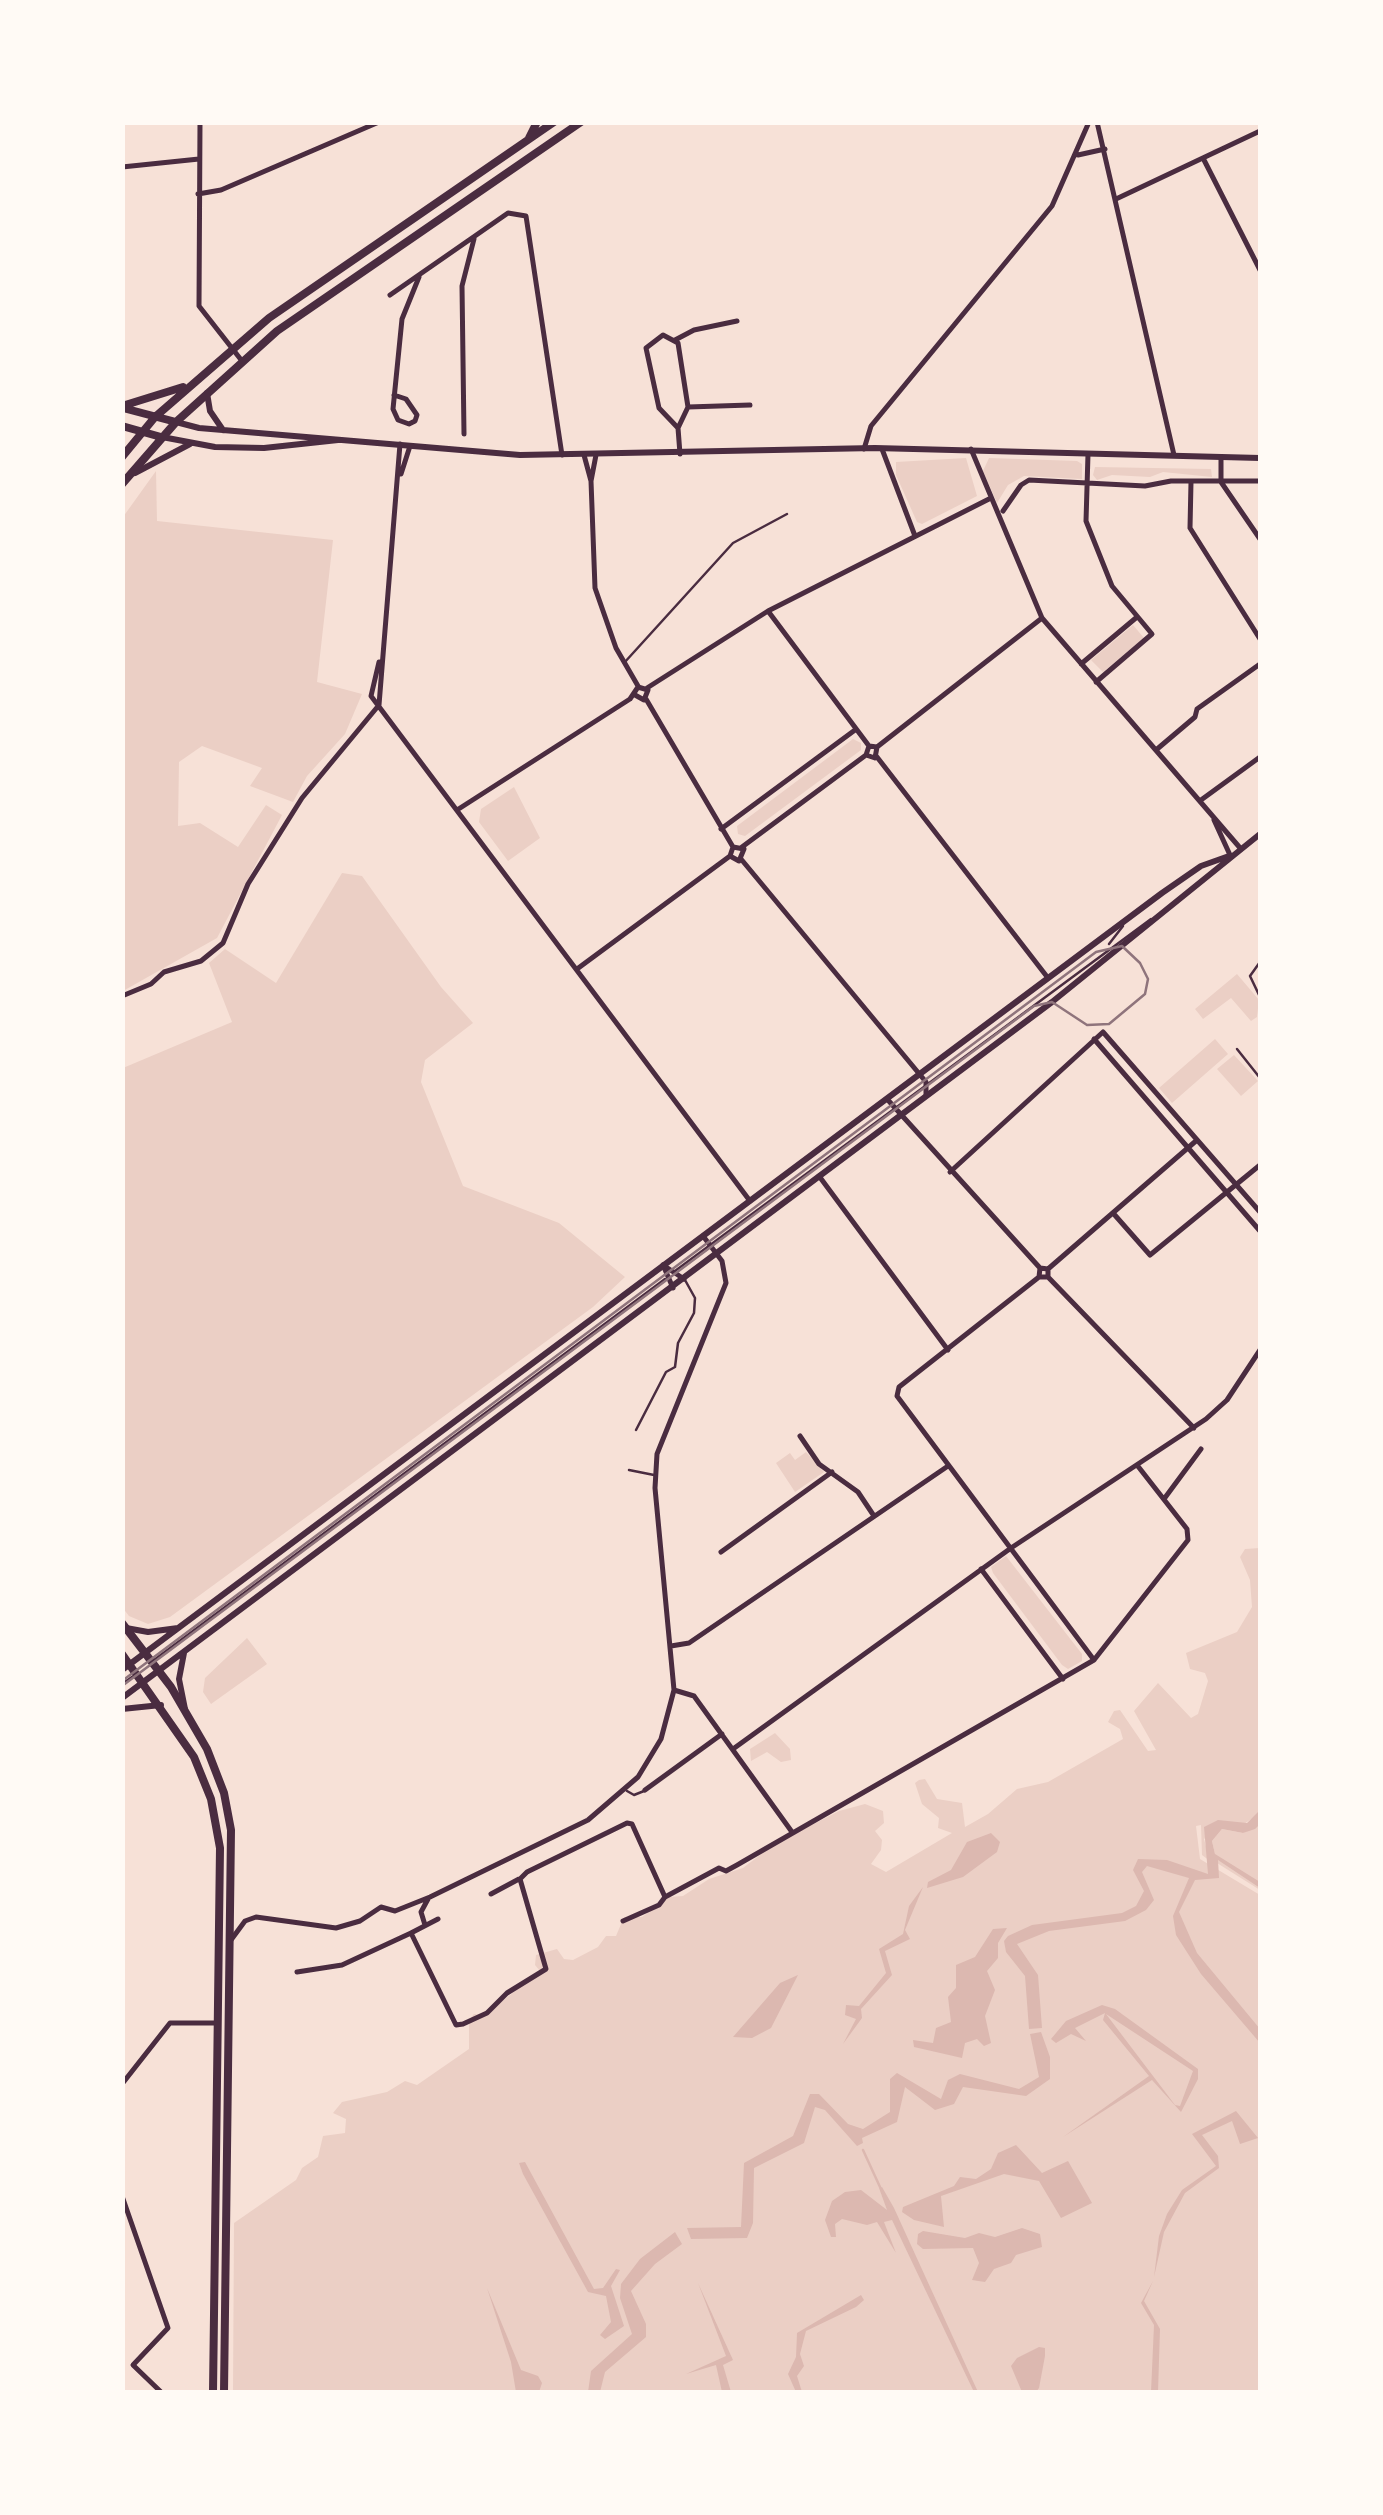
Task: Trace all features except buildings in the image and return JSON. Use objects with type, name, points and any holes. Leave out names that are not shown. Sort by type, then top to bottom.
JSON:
[{"type":"main road","points":[[526,142],[537,122]]},
{"type":"main road","points":[[122,457],[155,417],[232,348],[307,290],[554,122]]},
{"type":"main road","points":[[124,482],[176,422],[242,361],[315,303],[582,122]]},
{"type":"main road","points":[[122,407],[192,383]]},
{"type":"main road","points":[[208,393],[210,412],[224,430]]},
{"type":"main road","points":[[122,407],[224,430],[562,456],[882,448],[1260,458]]},
{"type":"main road","points":[[122,426],[191,444],[264,448],[314,446],[341,439]]},
{"type":"main road","points":[[124,482],[150,462],[191,444]]},
{"type":"main road","points":[[122,1698],[926,1097],[1107,959],[1152,918],[1260,834]]},
{"type":"main road","points":[[126,1667],[1133,914],[1201,866],[1230,856]]},
{"type":"main road","points":[[1162,893],[1170,904]]},
{"type":"main road","points":[[124,1626],[145,1632],[179,1628]]},
{"type":"main road","points":[[124,1626],[186,1710],[208,1749],[226,1800],[231,1830],[218,2023],[214,2392]]},
{"type":"main road","points":[[184,1652],[178,1679],[186,1710]]},
{"type":"main road","points":[[122,1654],[126,1667],[137,1673],[162,1705],[194,1757],[211,1800],[220,1848],[230,1943],[224,2392]]},
{"type":"main road","points":[[122,1709],[162,1705]]},
{"type":"street","points":[[200,122],[199,306],[242,361]]},
{"type":"street","points":[[198,194],[221,190],[378,122]]},
{"type":"street","points":[[864,448],[865,434],[1040,222],[1078,155],[1090,122]]},
{"type":"street","points":[[1097,122],[1174,458]]},
{"type":"street","points":[[1116,199],[1260,131]]},
{"type":"street","points":[[1078,155],[1105,149]]},
{"type":"street","points":[[1202,158],[1260,270]]},
{"type":"street","points":[[122,167],[199,160]]},
{"type":"street","points":[[390,295],[512,212],[526,216],[562,456]]},
{"type":"street","points":[[464,434],[462,286],[475,236]]},
{"type":"street","points":[[394,394],[406,400],[417,415],[416,421],[408,424],[398,420],[393,409],[394,394],[402,319],[420,274]]},
{"type":"street","points":[[678,428],[658,408],[646,348],[657,336],[675,340],[737,322]]},
{"type":"street","points":[[675,340],[688,406],[678,428],[680,454]]},
{"type":"street","points":[[688,406],[750,405]]},
{"type":"street","points":[[122,996],[150,984],[164,972],[201,961],[222,942],[248,884],[302,798],[378,704],[400,444]]},
{"type":"street","points":[[400,476],[410,445]]},
{"type":"street","points":[[882,448],[916,536]]},
{"type":"street","points":[[971,450],[1042,618],[1241,849]]},
{"type":"street","points":[[596,454],[591,481],[595,588],[624,663],[638,687]]},
{"type":"street","points":[[1088,454],[1086,522],[1112,586],[1152,634],[1096,682]]},
{"type":"street","points":[[584,455],[591,481]]},
{"type":"street","points":[[1220,458],[1221,482],[1260,539]]},
{"type":"street","points":[[1004,511],[1020,485],[1029,480],[1146,486],[1260,480]]},
{"type":"street","points":[[1191,481],[1190,528],[1260,639]]},
{"type":"street","points":[[638,687],[647,688],[768,612],[990,498]]},
{"type":"street","points":[[768,612],[869,746],[878,747],[1042,618]]},
{"type":"street","points":[[1082,664],[1137,616]]},
{"type":"street","points":[[1156,750],[1195,717],[1196,709],[1260,664]]},
{"type":"street","points":[[457,810],[635,695],[638,687]]},
{"type":"street","points":[[577,969],[730,856],[732,847],[646,699],[647,688]]},
{"type":"street","points":[[635,695],[646,699]]},
{"type":"street","points":[[378,704],[750,1200]]},
{"type":"street","points":[[721,829],[856,729]]},
{"type":"street","points":[[732,847],[742,847],[866,755],[869,746]]},
{"type":"street","points":[[878,747],[877,756],[1048,978]]},
{"type":"street","points":[[866,755],[877,756]]},
{"type":"street","points":[[1202,800],[1260,757]]},
{"type":"street","points":[[1214,817],[1220,841],[1230,856]]},
{"type":"street","points":[[742,847],[742,859]]},
{"type":"street","points":[[730,856],[742,859],[920,1074],[927,1084],[926,1097]]},
{"type":"street","points":[[950,1172],[1102,1032],[1260,1212]]},
{"type":"street","points":[[1094,1039],[1260,1231]]},
{"type":"street","points":[[887,1099],[1040,1268],[1048,1269],[1197,1140]]},
{"type":"street","points":[[1114,1212],[1150,1255],[1260,1164]]},
{"type":"street","points":[[818,1176],[948,1350]]},
{"type":"street","points":[[230,1943],[245,1921],[256,1916],[329,1928],[368,1916],[381,1907],[395,1910],[430,1897],[588,1820],[627,1791],[661,1739],[674,1690],[655,1476],[662,1436],[724,1290],[726,1271],[703,1236]]},
{"type":"street","points":[[663,1265],[684,1279]]},
{"type":"street","points":[[663,1265],[673,1288]]},
{"type":"street","points":[[1040,1268],[1039,1277],[896,1392],[1094,1660]]},
{"type":"street","points":[[1048,1269],[1048,1278]]},
{"type":"street","points":[[1039,1277],[1048,1278],[1194,1428]]},
{"type":"street","points":[[733,1749],[1010,1548],[1194,1428],[1227,1400],[1260,1350]]},
{"type":"street","points":[[800,1436],[819,1464],[858,1492],[874,1516]]},
{"type":"street","points":[[1164,1499],[1201,1449]]},
{"type":"street","points":[[624,1921],[659,1905],[665,1897],[719,1868],[726,1871],[1094,1660],[1185,1547],[1187,1529],[1137,1465]]},
{"type":"street","points":[[670,1646],[689,1643],[948,1466]]},
{"type":"street","points":[[721,1552],[832,1472]]},
{"type":"street","points":[[981,1569],[1063,1680]]},
{"type":"street","points":[[674,1690],[694,1696],[792,1832]]},
{"type":"street","points":[[645,1790],[722,1734]]},
{"type":"street","points":[[490,1894],[627,1823],[632,1824],[665,1897]]},
{"type":"street","points":[[410,1933],[456,2024],[487,2013],[507,1993],[546,1969],[520,1879]]},
{"type":"street","points":[[425,1926],[421,1912],[430,1897]]},
{"type":"street","points":[[297,1972],[342,1965],[438,1919]]},
{"type":"street","points":[[122,2084],[170,2024],[218,2023]]},
{"type":"street","points":[[122,2196],[168,2328],[133,2366],[162,2392]]},
{"type":"lane","points":[[624,663],[733,543],[787,514]]},
{"type":"lane","points":[[1106,949],[1133,914]]},
{"type":"lane","points":[[152,1662],[1152,918]]},
{"type":"lane","points":[[1260,962],[1250,980],[1260,997]]},
{"type":"lane","points":[[1237,1048],[1260,1078]]},
{"type":"lane","points":[[636,1430],[666,1372],[675,1367],[678,1344],[694,1313],[695,1298],[684,1279]]},
{"type":"lane","points":[[629,1470],[655,1476]]},
{"type":"lane","points":[[122,1684],[137,1673]]},
{"type":"lane","points":[[627,1791],[634,1794],[645,1790]]},
{"type":"shaded area","points":[[966,458],[977,496],[922,524],[917,522],[896,475],[896,462]]},
{"type":"shaded area","points":[[989,458],[1077,461],[1082,464],[1082,479],[1024,476],[1008,485],[997,503],[983,471]]},
{"type":"shaded area","points":[[1095,467],[1211,469],[1212,477],[1163,472],[1150,477],[1112,475],[1097,480],[1093,475]]},
{"type":"shaded area","points":[[156,471],[157,521],[333,540],[317,682],[362,694],[345,734],[307,776],[293,802],[250,786],[262,768],[202,746],[179,762],[178,826],[200,823],[238,847],[266,805],[282,815],[217,938],[123,991],[123,517]]},
{"type":"shaded area","points":[[1133,625],[1144,638],[1103,672],[1091,660]]},
{"type":"shaded area","points":[[853,739],[861,743],[861,750],[745,836],[738,834],[737,826]]},
{"type":"shaded area","points":[[514,787],[540,838],[508,861],[479,822],[481,809]]},
{"type":"shaded area","points":[[342,873],[362,876],[441,987],[473,1023],[425,1060],[421,1082],[463,1186],[559,1223],[625,1277],[593,1307],[170,1617],[148,1624],[129,1616],[122,1607],[123,1068],[232,1022],[209,963],[225,949],[276,983]]},
{"type":"shaded area","points":[[1237,974],[1259,1000],[1257,1017],[1251,1021],[1231,998],[1203,1019],[1195,1009]]},
{"type":"shaded area","points":[[1215,1039],[1228,1054],[1172,1103],[1159,1088]]},
{"type":"shaded area","points":[[1234,1055],[1258,1081],[1241,1096],[1217,1069]]},
{"type":"shaded area","points":[[806,1452],[824,1472],[795,1492],[776,1463],[790,1453],[795,1460]]},
{"type":"shaded area","points":[[1260,1548],[1260,1813],[1244,1824],[1226,1822],[1204,1839],[1210,1861],[1202,1855],[1201,1825],[1196,1826],[1200,1859],[1260,1895],[1260,2392],[233,2392],[234,2223],[296,2180],[302,2168],[318,2157],[323,2136],[345,2133],[346,2119],[333,2113],[342,2102],[387,2092],[405,2081],[417,2085],[469,2049],[469,2020],[474,2014],[485,2015],[540,1971],[535,1965],[536,1955],[557,1949],[564,1959],[573,1960],[598,1947],[606,1936],[616,1936],[624,1917],[642,1917],[669,1897],[683,1896],[709,1879],[743,1868],[773,1845],[839,1811],[865,1804],[883,1811],[884,1823],[875,1831],[882,1840],[881,1850],[871,1864],[886,1872],[952,1833],[938,1828],[939,1818],[922,1804],[915,1783],[919,1780],[925,1779],[937,1799],[962,1803],[965,1827],[988,1814],[1017,1789],[1048,1782],[1123,1739],[1120,1729],[1108,1722],[1114,1711],[1120,1710],[1148,1751],[1156,1750],[1134,1711],[1158,1683],[1191,1718],[1198,1714],[1208,1681],[1205,1673],[1190,1669],[1186,1653],[1237,1632],[1252,1607],[1250,1580],[1240,1557],[1245,1549]]},
{"type":"shaded area","points":[[1006,1556],[1082,1654],[1082,1661],[1068,1669],[1062,1665],[993,1573],[991,1567]]},
{"type":"shaded area","points":[[247,1638],[267,1664],[211,1704],[203,1692],[205,1678]]},
{"type":"shaded area","points":[[775,1733],[790,1749],[791,1760],[781,1762],[767,1752],[751,1761],[750,1749]]},
{"type":"shaded area","points":[[1260,1810],[1260,1824],[1255,1829],[1243,1833],[1222,1829],[1212,1841],[1215,1854],[1260,1882],[1260,1888],[1218,1860],[1219,1878],[1195,1880],[1179,1912],[1197,1953],[1260,2029],[1260,2043],[1201,1974],[1176,1935],[1173,1916],[1189,1878],[1147,1866],[1142,1872],[1154,1900],[1146,1910],[1125,1921],[1049,1931],[1017,1944],[1038,1975],[1042,2028],[1029,2029],[1025,1976],[1006,1952],[1004,1941],[1008,1936],[1032,1925],[1122,1913],[1136,1906],[1144,1891],[1133,1870],[1138,1859],[1167,1860],[1208,1874],[1204,1827],[1218,1820],[1247,1823]]},
{"type":"shaded area","points":[[1260,1824],[1260,1890],[1217,1863],[1212,1841],[1222,1829],[1243,1833]]},
{"type":"shaded area","points":[[991,1833],[1000,1842],[997,1852],[963,1877],[927,1888],[928,1882],[951,1870],[967,1842]]},
{"type":"shaded area","points":[[923,1887],[905,1930],[910,1939],[885,1951],[892,1975],[861,2009],[862,2018],[843,2044],[856,2019],[845,2015],[846,2005],[859,2006],[886,1973],[879,1949],[903,1934],[909,1906]]},
{"type":"shaded area","points":[[1007,1928],[998,1943],[998,1958],[987,1971],[995,1990],[985,2016],[991,2043],[984,2046],[977,2039],[965,2043],[962,2058],[914,2047],[913,2040],[933,2043],[936,2028],[951,2022],[948,1997],[956,1988],[956,1965],[975,1957],[993,1929]]},
{"type":"shaded area","points":[[798,1975],[771,2028],[752,2038],[733,2037],[780,1983]]},
{"type":"shaded area","points":[[1102,2005],[1115,2009],[1198,2069],[1198,2079],[1181,2112],[1152,2080],[1063,2137],[1149,2076],[1103,2020],[1105,2013],[1075,2028],[1086,2041],[1071,2034],[1056,2043],[1051,2039],[1066,2021]],"holes":[[[1106,2014],[1193,2071],[1180,2106],[1175,2105]]]},
{"type":"shaded area","points":[[1041,2032],[1050,2057],[1050,2079],[1026,2096],[963,2087],[954,2104],[935,2110],[905,2087],[897,2122],[862,2138],[863,2143],[857,2146],[825,2110],[815,2107],[804,2143],[754,2168],[753,2223],[747,2238],[691,2239],[687,2228],[741,2227],[744,2163],[793,2136],[810,2094],[819,2094],[848,2124],[863,2129],[890,2112],[890,2079],[897,2073],[941,2099],[948,2080],[960,2074],[1019,2089],[1039,2077],[1030,2034]]},
{"type":"shaded area","points":[[1236,2111],[1258,2138],[1240,2144],[1232,2121],[1202,2135],[1218,2156],[1219,2168],[1185,2193],[1164,2232],[1154,2277],[1159,2236],[1167,2214],[1182,2190],[1216,2166],[1192,2134]]},
{"type":"shaded area","points":[[1016,2145],[1042,2173],[1068,2161],[1092,2203],[1061,2218],[1039,2181],[1004,2174],[941,2196],[944,2227],[914,2220],[902,2212],[903,2207],[954,2186],[960,2177],[976,2179],[991,2169],[998,2153]]},
{"type":"shaded area","points":[[525,2162],[594,2289],[603,2288],[616,2269],[620,2270],[611,2286],[624,2326],[605,2339],[600,2335],[611,2322],[606,2296],[588,2292],[523,2174],[519,2163]]},
{"type":"shaded area","points":[[882,2187],[978,2392],[974,2392],[892,2220],[884,2222],[896,2253],[877,2222],[867,2225],[842,2219],[835,2224],[836,2237],[831,2237],[825,2220],[832,2201],[845,2192],[861,2190],[887,2210],[879,2188]]},
{"type":"shaded area","points":[[1022,2228],[1040,2234],[1042,2247],[1016,2255],[1011,2263],[994,2269],[985,2282],[972,2280],[979,2263],[973,2248],[923,2249],[917,2244],[918,2234],[923,2231],[965,2238],[979,2233],[995,2237]]},
{"type":"shaded area","points":[[675,2232],[682,2244],[655,2264],[631,2291],[646,2324],[646,2337],[605,2372],[600,2392],[588,2392],[591,2371],[632,2334],[620,2298],[621,2284],[640,2259]]},
{"type":"shaded area","points":[[1153,2281],[1144,2301],[1160,2329],[1158,2392],[1151,2392],[1154,2325],[1141,2303]]},
{"type":"shaded area","points":[[698,2283],[733,2360],[723,2365],[731,2392],[722,2392],[716,2365],[686,2374],[726,2356]]},
{"type":"shaded area","points":[[487,2288],[521,2370],[538,2376],[542,2383],[539,2392],[516,2392],[511,2362]]},
{"type":"shaded area","points":[[861,2295],[864,2300],[856,2307],[806,2331],[800,2354],[804,2366],[797,2376],[802,2392],[796,2392],[788,2374],[796,2357],[797,2333]]},
{"type":"shaded area","points":[[1045,2348],[1045,2356],[1039,2388],[1036,2392],[1022,2392],[1011,2366],[1017,2358]]},
{"type":"waterway","points":[[863,2150],[880,2187]]},
{"type":"tram line","points":[[122,1681],[1096,952],[1122,946],[1140,963],[1148,979],[1145,994],[1109,1024],[1087,1025],[1052,1002],[1034,1006],[122,1686]]}]
